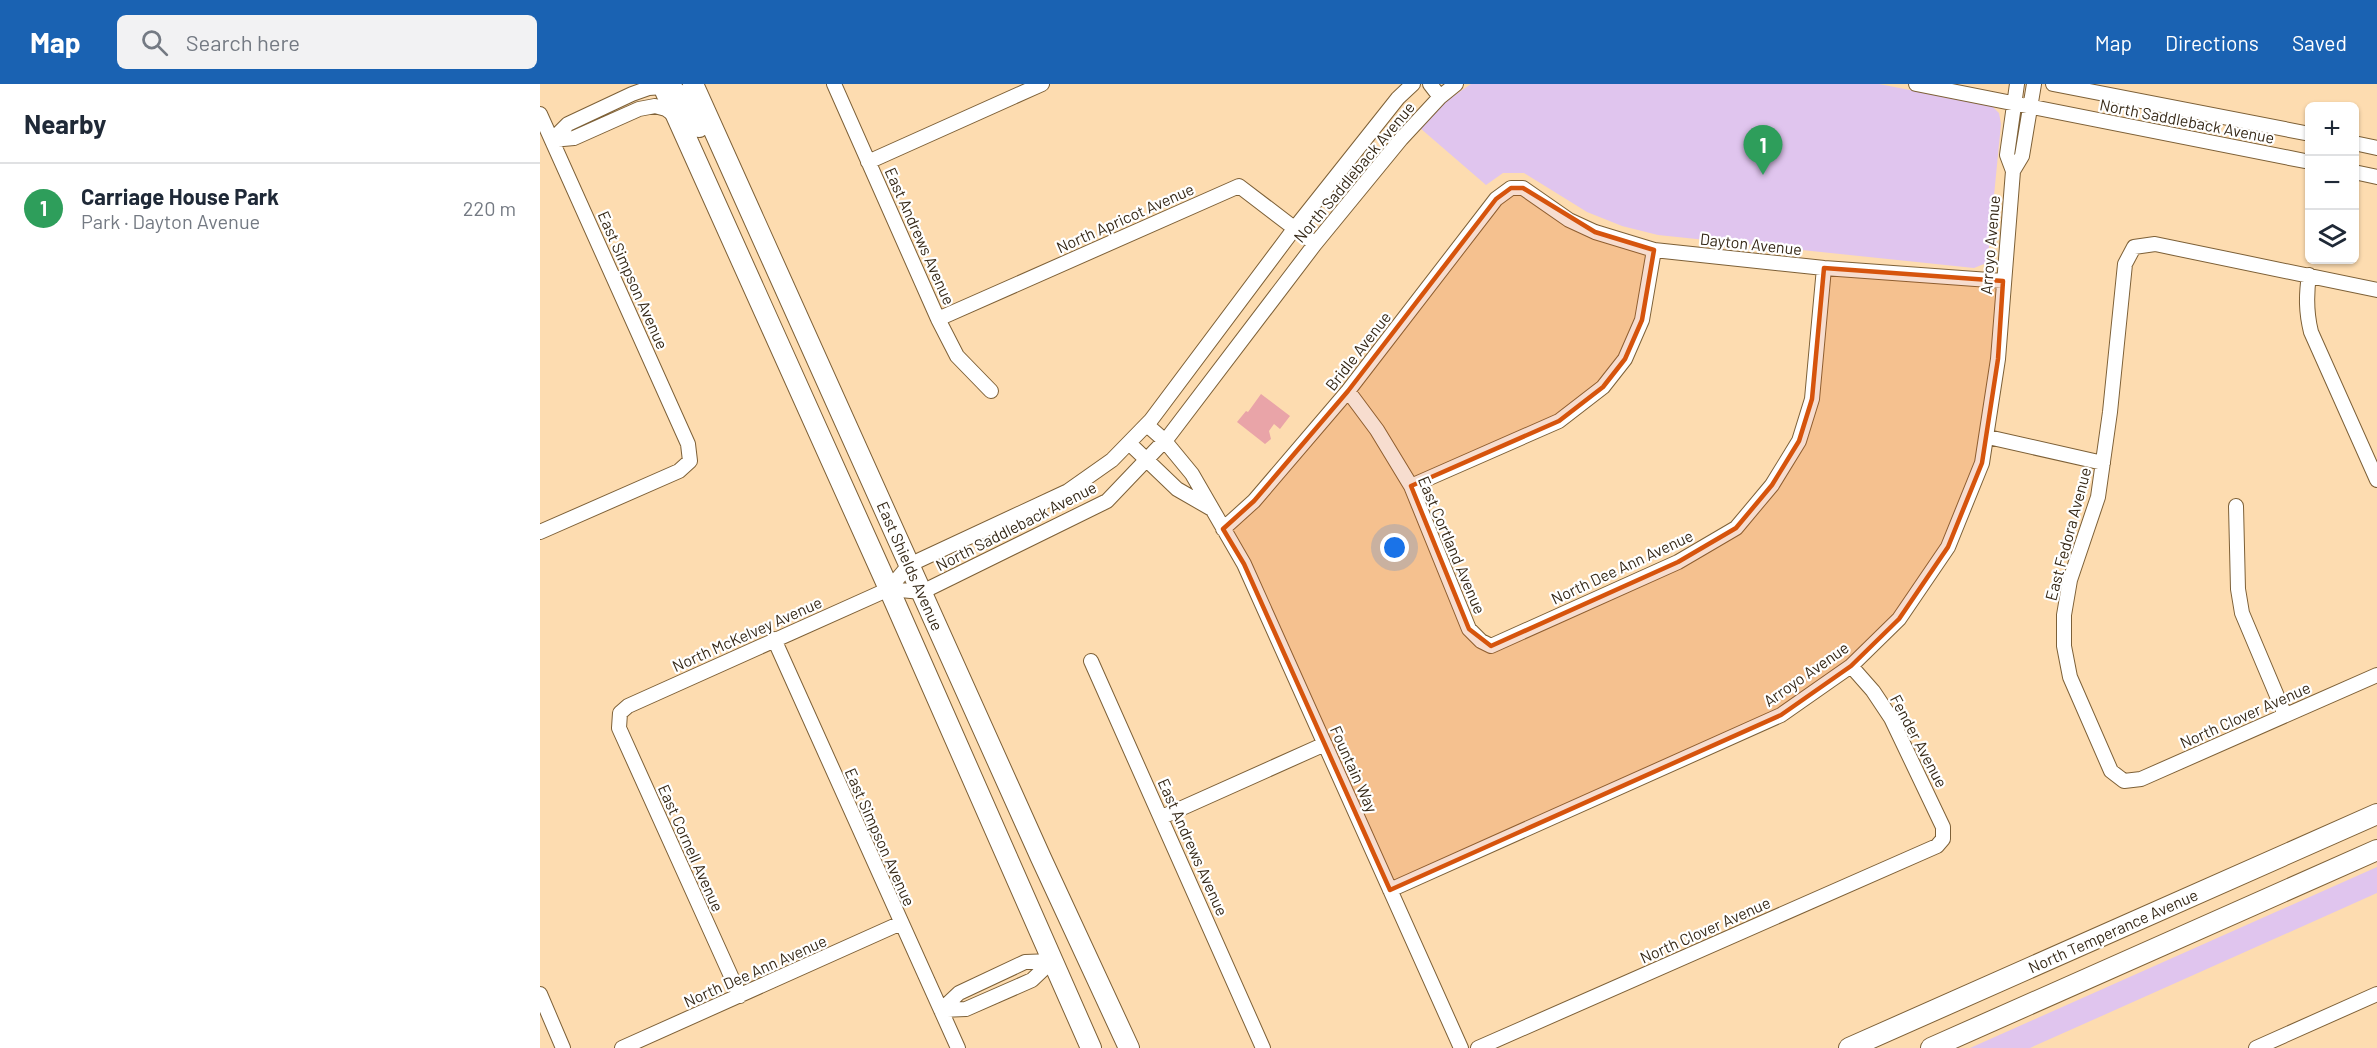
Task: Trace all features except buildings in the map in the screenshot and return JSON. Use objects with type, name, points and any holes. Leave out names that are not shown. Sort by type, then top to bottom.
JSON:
[{"type":"main road","name":"East Shields Avenue","points":[[693,84],[1129,1048]]},
{"type":"main road","name":"East Shields Avenue","points":[[663,86],[889,589],[1091,1048]]},
{"type":"main road","points":[[663,86],[675,90],[684,97],[736,211],[772,257]]},
{"type":"main road","name":"North Temperance Avenue","points":[[1849,1048],[2377,814]]},
{"type":"main road","name":"North Temperance Avenue","points":[[1931,1048],[2377,850]]},
{"type":"street","name":"East Andrews Avenue","points":[[834,84],[938,319],[957,356],[992,391]]},
{"type":"street","points":[[868,162],[1041,84]]},
{"type":"street","name":"North Saddleback Avenue","points":[[889,589],[909,565],[1068,492],[1112,460],[1147,424],[1294,229],[1398,98],[1413,84]]},
{"type":"street","points":[[1430,84],[1440,97]]},
{"type":"street","name":"North Saddleback Avenue","points":[[922,592],[1107,501],[1164,440],[1315,244],[1401,139],[1440,97],[1456,84]]},
{"type":"street","name":"North Saddleback Avenue","points":[[1916,84],[2305,161]]},
{"type":"street","name":"Arroyo Avenue","points":[[1390,890],[1781,715],[1851,666],[1899,619],[1948,547],[1982,463],[1988,437],[1998,359],[2013,171],[2007,155],[2017,84]]},
{"type":"street","name":"Arroyo Avenue","points":[[2013,171],[2022,156],[2034,84]]},
{"type":"street","name":"North Saddleback Avenue","points":[[2053,84],[2305,134]]},
{"type":"street","points":[[552,140],[568,124],[632,94],[663,86]]},
{"type":"street","points":[[552,140],[574,138],[639,109],[655,106],[666,109],[677,117]]},
{"type":"street","name":"East Simpson Avenue","points":[[540,114],[688,444],[690,461],[679,471],[540,532]]},
{"type":"street","points":[[2359,144],[2377,148]]},
{"type":"street","points":[[2359,173],[2377,177]]},
{"type":"street","name":"North Apricot Avenue","points":[[938,319],[1239,186],[1315,244]]},
{"type":"street","name":"Dayton Avenue","points":[[1511,188],[1523,188],[1569,220],[1595,232],[1654,250],[1824,267],[2003,281]]},
{"type":"street","name":"Bridle Avenue","points":[[1223,528],[1254,501],[1348,391],[1496,199],[1511,188]]},
{"type":"street","name":"East Fedora Avenue","points":[[2124,781],[2111,771],[2070,677],[2064,646],[2064,615],[2070,580],[2098,497],[2125,264],[2134,247],[2155,244],[2309,276]]},
{"type":"street","points":[[1411,486],[1559,421],[1604,387],[1625,359],[1642,320],[1654,250]]},
{"type":"street","name":"North Dee Ann Avenue","points":[[1491,646],[1678,562],[1736,528],[1772,486],[1799,441],[1812,399],[1824,267]]},
{"type":"street","points":[[2377,290],[2309,276],[2306,303],[2311,332],[2377,480]]},
{"type":"street","name":"East Cortland Avenue","points":[[1348,391],[1377,430],[1411,486],[1469,629],[1481,641],[1491,646]]},
{"type":"street","name":"Fountain Way","points":[[1147,424],[1164,440],[1192,474],[1244,564],[1461,1048]]},
{"type":"street","points":[[1988,437],[2103,463]]},
{"type":"street","name":"Fountain Way","points":[[1129,443],[1177,489],[1210,508]]},
{"type":"street","points":[[2236,506],[2237,580],[2242,613],[2285,715]]},
{"type":"street","points":[[889,589],[922,592]]},
{"type":"street","name":"North McKelvey Avenue","points":[[620,713],[628,706],[889,589]]},
{"type":"street","name":"East Simpson Avenue","points":[[774,639],[958,1048]]},
{"type":"street","name":"East Andrews Avenue","points":[[1091,661],[1263,1048]]},
{"type":"street","name":"Fender Avenue","points":[[1851,666],[1873,691],[1896,728],[1943,827],[1943,839]]},
{"type":"street","name":"North Clover Avenue","points":[[2124,781],[2141,779],[2377,675]]},
{"type":"street","name":"East Cornell Avenue","points":[[620,713],[619,728],[740,996]]},
{"type":"street","points":[[1162,817],[1325,744]]},
{"type":"street","name":"North Clover Avenue","points":[[1478,1048],[1937,846],[1943,839]]},
{"type":"street","name":"North Dee Ann Avenue","points":[[622,1048],[901,923]]},
{"type":"street","points":[[941,1010],[958,993],[1026,962],[1052,961]]},
{"type":"street","points":[[540,994],[563,1048]]},
{"type":"street","points":[[2256,1048],[2376,997]]},
{"type":"highlighted area","points":[[1511,188],[1523,188],[1595,232],[1654,250],[1642,320],[1625,359],[1603,387],[1559,421],[1411,486],[1469,629],[1491,646],[1678,562],[1736,528],[1772,485],[1799,441],[1812,399],[1824,268],[2003,281],[1998,359],[1982,463],[1948,547],[1899,619],[1851,666],[1781,715],[1390,890],[1244,564],[1223,529],[1254,501],[1348,391],[1496,199]]},
{"type":"shaded area","points":[[1471,84],[1879,84],[1992,106],[1999,113],[2001,124],[1988,257],[1984,264],[1974,268],[1658,235],[1622,226],[1587,212],[1524,173],[1503,173],[1486,185],[1420,128],[1442,104]]},
{"type":"shaded area","points":[[2377,867],[2377,893],[2030,1048],[1970,1048]]},
{"type":"place","name":"Carriage House Park","points":[[1763,175]]}]
